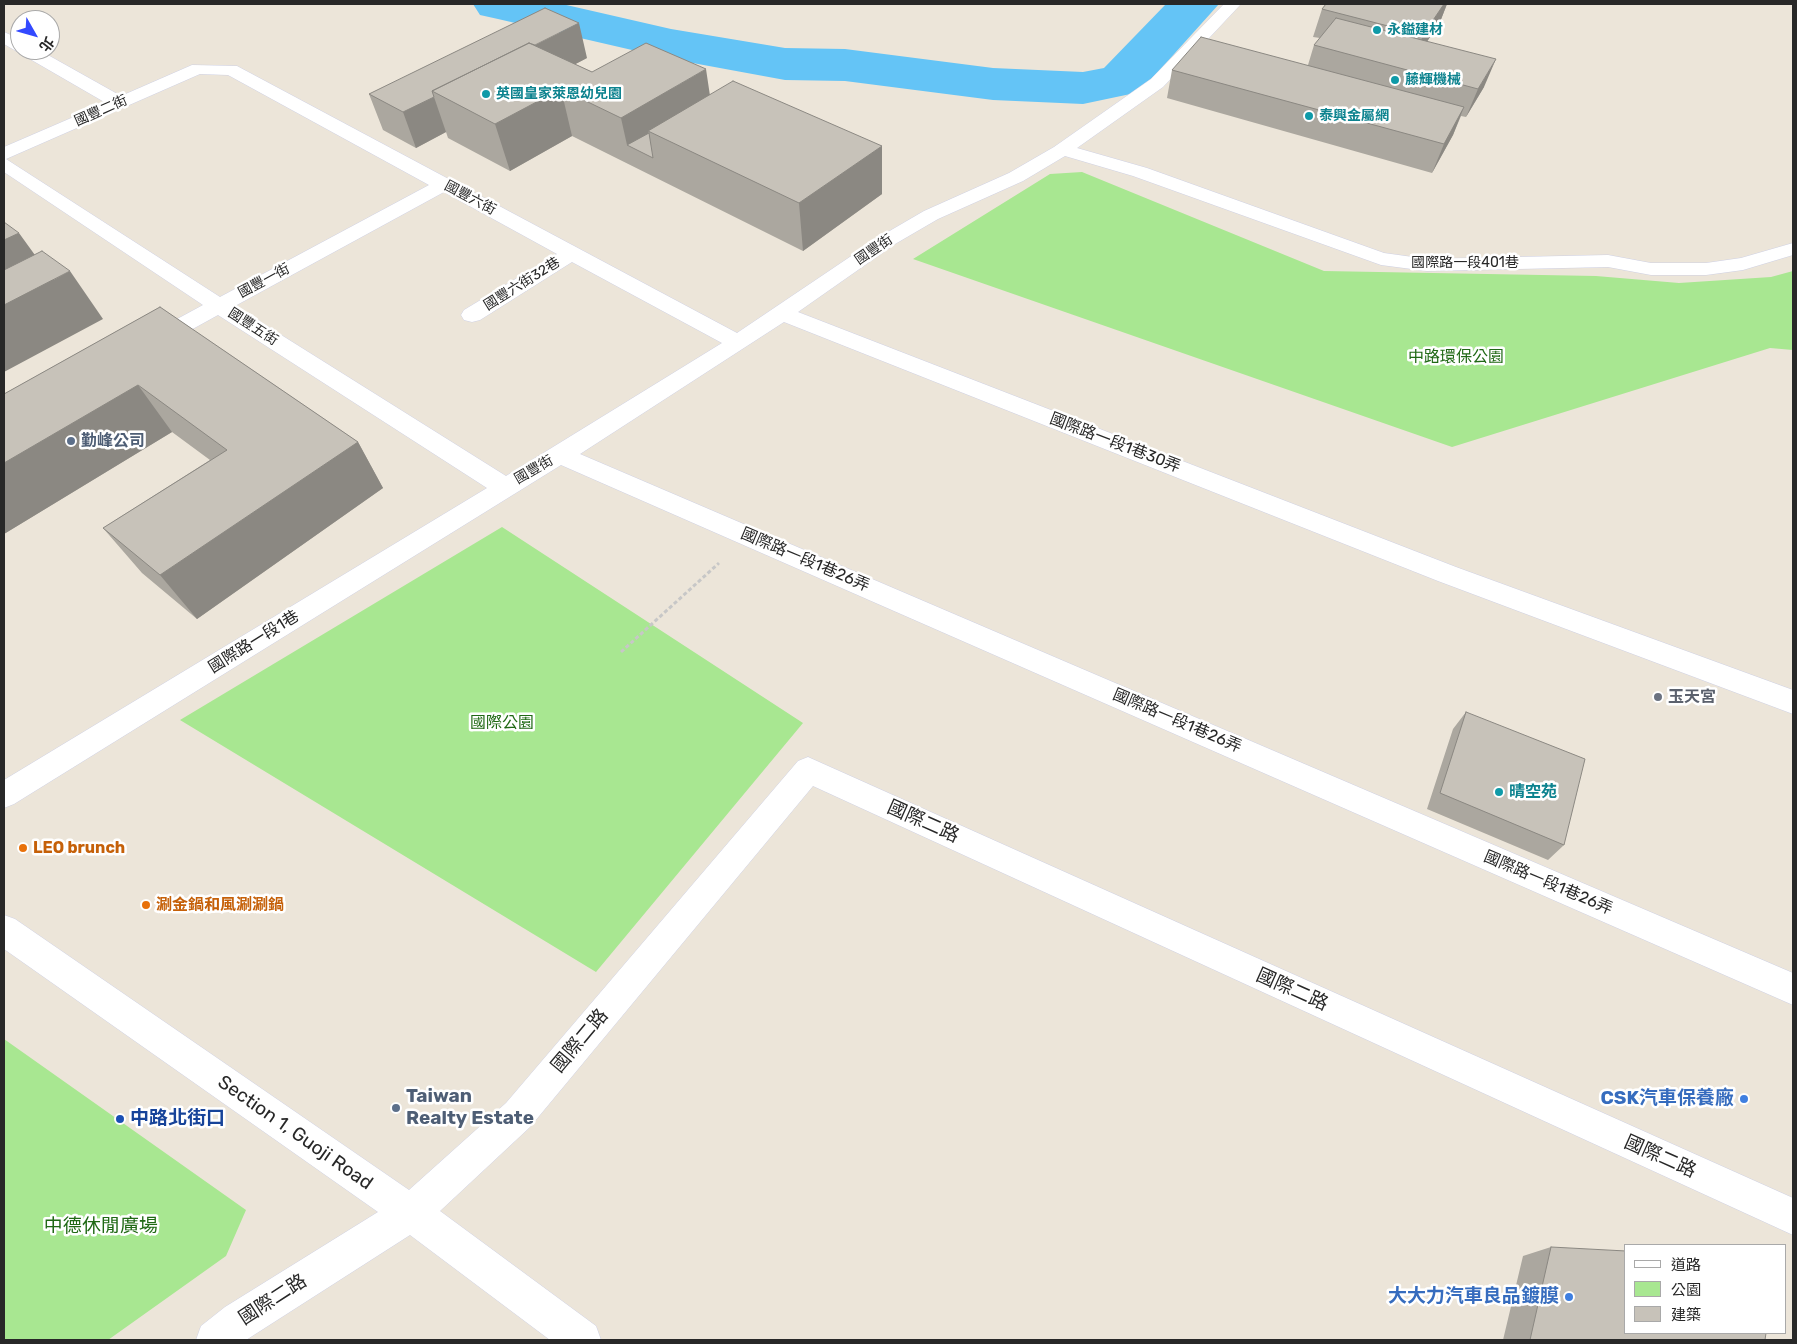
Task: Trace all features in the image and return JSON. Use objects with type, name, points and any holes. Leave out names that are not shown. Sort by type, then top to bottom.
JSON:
[{"type":"street","name":"國豐街","points":[[504,487],[560,455],[738,343],[888,240],[931,214],[1016,178],[1062,150],[1156,83],[1233,4]]},
{"type":"street","points":[[45,60],[120,103]]},
{"type":"street","name":"國豐二街","points":[[4,154],[198,69]]},
{"type":"street","name":"國豐六街","points":[[198,69],[231,70],[738,343]]},
{"type":"street","name":"國際路一段401巷","points":[[1062,150],[1140,172],[1381,259],[1399,262],[1427,265],[1608,261],[1651,269],[1706,269],[1743,264],[1793,249]]},
{"type":"street","name":"國豐五街","points":[[4,164],[219,306],[504,487]]},
{"type":"street","name":"國豐一街","points":[[133,352],[445,184]]},
{"type":"street","name":"國豐六街32巷","points":[[472,315],[573,253]]},
{"type":"street","name":"國際路一段1巷30弄","points":[[782,313],[1448,574],[1793,702]]},
{"type":"street","name":"國際路一段1巷26弄","points":[[560,455],[1793,989]]},
{"type":"street","name":"國際路一段1巷","points":[[4,795],[504,487]]},
{"type":"street","name":"國際二路","points":[[215,1340],[239,1321],[411,1213],[518,1115],[808,770],[1793,1218]]},
{"type":"street","name":"Section 1, Guoji Road","points":[[4,930],[411,1213],[582,1340]]},
{"type":"path","points":[[621,652],[748,535]]},
{"type":"green space","name":"中路環保公園","points":[[1082,172],[1324,271],[1596,276],[1679,283],[1771,277],[1793,271],[1793,350],[1770,348],[1452,447],[913,259],[1050,174]]},
{"type":"green space","name":"國際公園","points":[[502,527],[803,723],[596,972],[180,720]]},
{"type":"green space","name":"中德休閒廣場","points":[[4,1039],[246,1210],[226,1256],[108,1340],[4,1340]]},
{"type":"building","points":[[1326,4],[1444,4],[1423,35],[1322,9]]},
{"type":"building","points":[[545,8],[579,23],[535,45],[529,43],[432,91],[434,97],[403,112],[369,94]]},
{"type":"building","points":[[1336,18],[1496,59],[1478,89],[1314,45]]},
{"type":"building","points":[[1201,37],[1464,107],[1444,144],[1172,70]]},
{"type":"building","points":[[529,43],[592,72],[646,43],[706,69],[621,118],[561,89],[495,124],[432,91]]},
{"type":"building","points":[[733,81],[882,146],[799,203],[648,131]]},
{"type":"building","points":[[649,133],[653,158],[627,145]]},
{"type":"building","points":[[4,222],[19,233],[4,240]]},
{"type":"building","points":[[42,251],[70,271],[4,305],[4,270]]},
{"type":"building","points":[[160,307],[358,442],[160,575],[103,528],[227,450],[138,385],[4,463],[4,394]]},
{"type":"building","name":"晴空苑","points":[[1466,712],[1585,759],[1564,845],[1440,793]]},
{"type":"building","name":"大大力汽車良品鍍膜","points":[[1551,1247],[1624,1251],[1624,1334],[1766,1334],[1765,1340],[1530,1340]]},
{"type":"waterway","points":[[498,4],[671,44],[785,64],[845,65],[993,84],[1083,88],[1121,81],[1194,4]]},
{"type":"place","name":"永鎰建材","points":[[1377,30]]},
{"type":"place","name":"藤輝機械","points":[[1395,80]]},
{"type":"place","name":"英國皇家萊恩幼兒園","points":[[486,94]]},
{"type":"place","name":"泰興金屬網","points":[[1309,116]]},
{"type":"place","name":"勤峰公司","points":[[71,441]]},
{"type":"place","name":"玉天宮","points":[[1658,697]]},
{"type":"place","name":"晴空苑","points":[[1499,792]]},
{"type":"place","name":"LEO brunch","points":[[23,848]]},
{"type":"place","name":"涮金鍋和風涮涮鍋","points":[[146,905]]},
{"type":"place","name":"CSK汽車保養廠","points":[[1744,1099]]},
{"type":"place","name":"Taiwan Realty Estate","points":[[396,1108]]},
{"type":"place","name":"中路北街口","points":[[120,1119]]},
{"type":"place","name":"大大力汽車良品鍍膜","points":[[1569,1297]]}]
